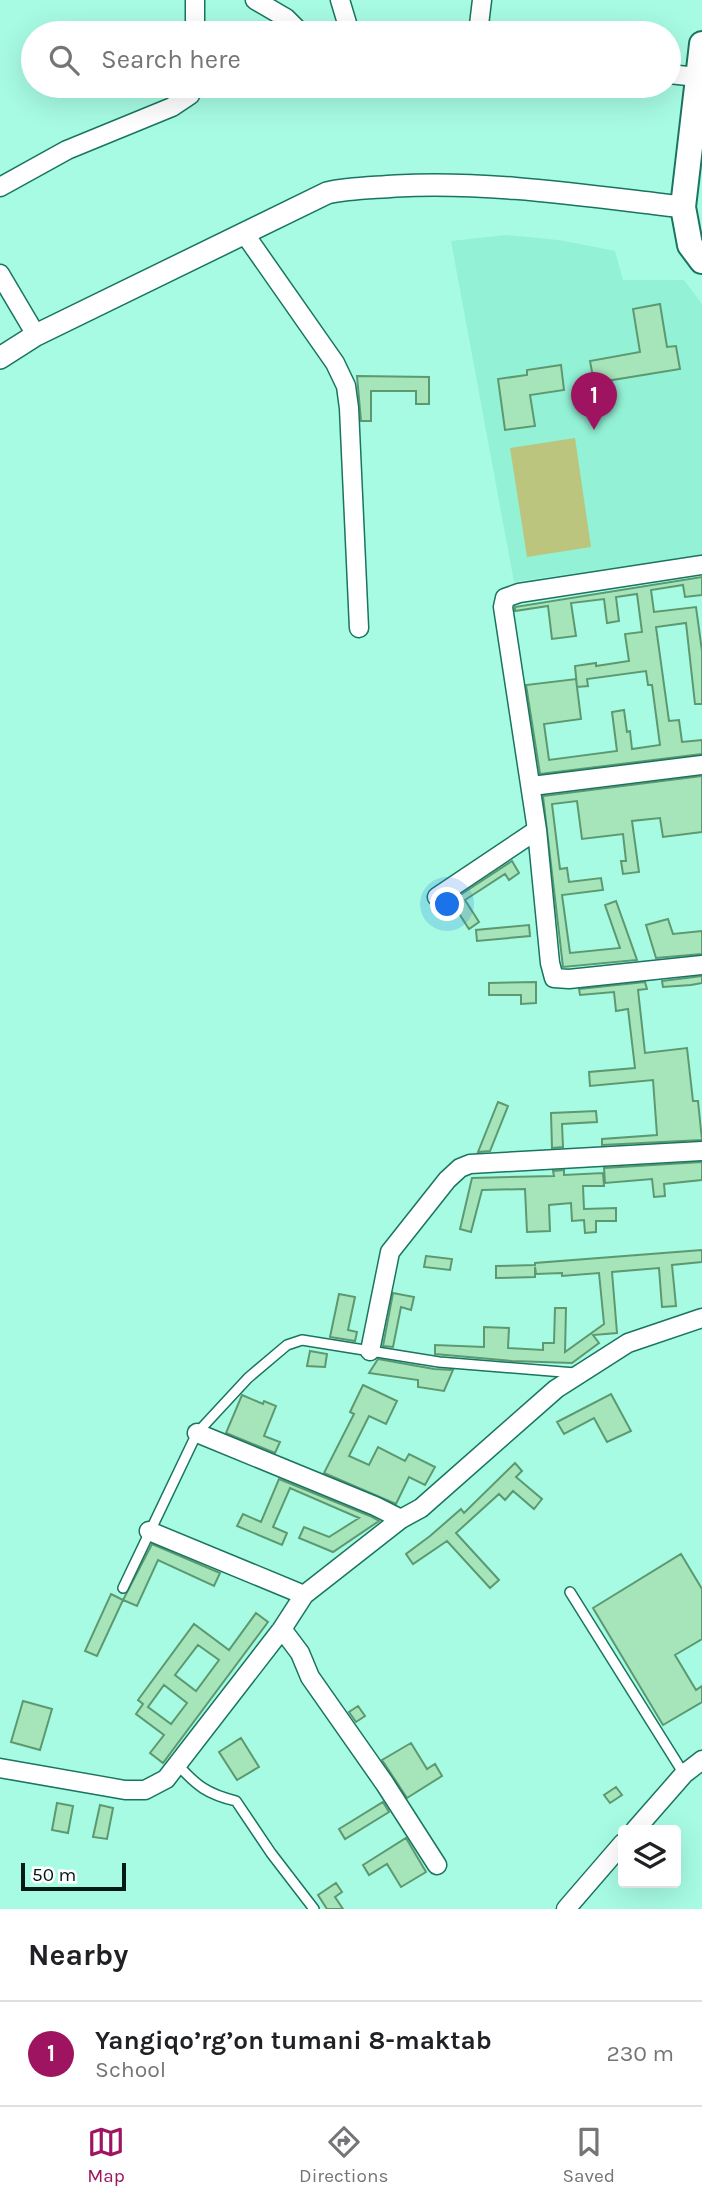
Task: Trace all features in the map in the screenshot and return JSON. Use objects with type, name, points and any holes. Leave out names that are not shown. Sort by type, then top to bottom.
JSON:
[{"type":"main road","points":[[698,250],[683,207],[702,44]]},
{"type":"street","points":[[195,0],[195,21]]},
{"type":"street","points":[[255,0],[289,21]]},
{"type":"street","points":[[340,0],[347,21]]},
{"type":"street","points":[[479,21],[482,0]]},
{"type":"street","points":[[681,75],[697,77]]},
{"type":"street","points":[[0,187],[67,150],[172,107],[184,98]]},
{"type":"street","points":[[0,358],[36,335],[327,193],[357,188],[486,185],[683,207]]},
{"type":"street","points":[[244,233],[335,363],[346,386],[359,628]]},
{"type":"street","points":[[0,274],[36,335]]},
{"type":"street","points":[[702,565],[519,593],[505,598],[503,613],[532,786],[550,963],[554,978],[569,979],[702,965]]},
{"type":"street","points":[[532,786],[702,765]]},
{"type":"street","points":[[437,897],[537,830]]},
{"type":"street","points":[[370,1350],[390,1252],[447,1180],[460,1168],[470,1164],[702,1151]]},
{"type":"street","points":[[0,1768],[125,1790],[145,1790],[166,1779],[282,1629],[304,1595],[401,1519],[421,1508],[556,1389],[628,1343],[702,1318]]},
{"type":"street","points":[[197,1433],[401,1519]]},
{"type":"street","points":[[149,1531],[304,1595]]},
{"type":"street","points":[[282,1629],[300,1653],[310,1678],[386,1784],[438,1865]]},
{"type":"street","points":[[639,1825],[684,1774],[702,1760]]},
{"type":"street","points":[[566,1909],[618,1849]]},
{"type":"lane","points":[[122,1588],[197,1433],[248,1378],[287,1345],[302,1340],[439,1362],[580,1374]]},
{"type":"lane","points":[[570,1592],[684,1774]]},
{"type":"lane","points":[[177,1764],[194,1783],[209,1794],[236,1801],[314,1909]]},
{"type":"shaded area","points":[[506,235],[559,240],[615,251],[623,280],[684,280],[702,304],[702,555],[514,582],[451,241]]},
{"type":"shaded area","points":[[575,438],[591,547],[527,557],[510,448]]},
{"type":"building","points":[[660,304],[667,347],[676,346],[680,369],[594,383],[590,361],[640,352],[633,309]]},
{"type":"building","points":[[561,365],[564,390],[530,395],[535,426],[505,430],[498,379],[527,375],[527,370]]},
{"type":"building","points":[[357,376],[429,377],[429,404],[416,404],[416,391],[371,391],[371,421],[361,421]]},
{"type":"building","points":[[702,577],[702,595],[685,597],[683,585],[651,590],[654,612],[696,607],[702,651],[702,704],[695,704],[686,623],[656,627],[669,721],[679,720],[682,742],[702,740],[702,754],[540,774],[526,685],[576,679],[577,687],[575,666],[629,661],[625,634],[642,632],[637,594],[616,597],[619,621],[607,623],[604,599],[571,603],[576,636],[552,639],[548,606],[515,611],[515,607]],"holes":[[[646,671],[648,685],[652,685],[660,745],[632,749],[624,710],[612,712],[617,751],[549,760],[544,724],[581,719],[577,687],[588,686],[587,679]]]},
{"type":"building","points":[[702,776],[702,832],[663,837],[660,818],[632,821],[639,872],[623,874],[621,861],[626,861],[623,834],[582,839],[577,801],[552,804],[560,869],[567,868],[569,882],[601,878],[603,890],[562,895],[570,953],[620,948],[605,905],[616,901],[637,960],[563,967],[543,796]]},
{"type":"building","points":[[512,861],[519,873],[509,880],[505,874],[465,900],[479,922],[469,929],[451,901]]},
{"type":"building","points":[[668,919],[673,934],[702,931],[702,954],[656,958],[646,925]]},
{"type":"building","points":[[529,925],[530,936],[477,941],[476,930]]},
{"type":"building","points":[[702,976],[702,983],[663,987],[662,981]]},
{"type":"building","points":[[536,982],[536,1003],[521,1004],[521,995],[489,995],[489,983]]},
{"type":"building","points":[[645,982],[647,989],[638,990],[645,1053],[687,1048],[693,1101],[698,1101],[702,1140],[602,1145],[602,1139],[657,1135],[653,1080],[590,1086],[589,1072],[635,1068],[628,1009],[616,1011],[614,992],[580,995],[579,989]]},
{"type":"building","points":[[498,1102],[508,1106],[490,1151],[478,1152]]},
{"type":"building","points":[[596,1111],[597,1122],[562,1124],[563,1147],[552,1148],[551,1113]]},
{"type":"building","points":[[702,1162],[702,1180],[664,1184],[665,1196],[654,1197],[652,1179],[605,1183],[604,1168]]},
{"type":"building","points":[[564,1170],[564,1175],[603,1173],[604,1186],[583,1186],[584,1209],[616,1208],[616,1221],[596,1221],[596,1232],[585,1233],[584,1220],[572,1221],[571,1203],[549,1205],[550,1231],[527,1232],[525,1189],[482,1190],[471,1232],[460,1229],[472,1178],[554,1176],[553,1171]]},
{"type":"building","points":[[702,1250],[702,1262],[672,1265],[676,1306],[662,1307],[659,1268],[612,1272],[617,1333],[593,1335],[599,1343],[572,1363],[435,1354],[435,1345],[484,1347],[484,1327],[509,1328],[508,1348],[543,1350],[543,1343],[554,1343],[555,1308],[566,1308],[565,1352],[604,1324],[599,1273],[562,1276],[562,1273],[536,1274],[535,1267],[535,1277],[496,1278],[496,1266]]},
{"type":"building","points":[[426,1256],[452,1259],[450,1270],[424,1267]]},
{"type":"building","points":[[393,1293],[414,1297],[411,1310],[401,1307],[393,1347],[383,1346]]},
{"type":"building","points":[[339,1294],[355,1297],[348,1330],[357,1332],[355,1341],[330,1337]]},
{"type":"building","points":[[310,1351],[327,1354],[325,1367],[307,1366]]},
{"type":"building","points":[[378,1359],[453,1370],[444,1391],[418,1387],[418,1380],[369,1373]]},
{"type":"building","points":[[363,1385],[397,1401],[386,1424],[369,1416],[349,1456],[369,1465],[378,1447],[405,1461],[409,1454],[435,1467],[425,1485],[409,1477],[396,1504],[324,1473],[354,1414],[350,1412]]},
{"type":"building","points":[[611,1394],[631,1431],[607,1442],[594,1418],[564,1434],[557,1422]]},
{"type":"building","points":[[242,1395],[276,1406],[264,1436],[280,1442],[275,1453],[226,1433]]},
{"type":"building","points":[[515,1463],[522,1471],[516,1477],[542,1499],[534,1509],[513,1491],[505,1500],[499,1494],[456,1533],[499,1580],[490,1588],[447,1541],[413,1564],[406,1554],[461,1509],[464,1513]]},
{"type":"building","points":[[279,1479],[379,1521],[333,1552],[299,1538],[304,1527],[329,1537],[359,1518],[290,1488],[273,1527],[287,1533],[282,1545],[237,1526],[243,1514],[261,1522]]},
{"type":"building","points":[[152,1544],[220,1573],[214,1586],[158,1560],[137,1606],[123,1600]]},
{"type":"building","points":[[681,1554],[702,1589],[702,1639],[675,1655],[696,1690],[702,1686],[702,1702],[663,1725],[593,1608]]},
{"type":"building","points":[[111,1594],[123,1600],[97,1656],[85,1651]]},
{"type":"building","points":[[256,1613],[268,1622],[163,1763],[150,1753],[164,1735],[136,1714],[143,1704],[138,1700],[194,1624],[229,1650]],"holes":[[[198,1645],[219,1660],[196,1691],[175,1675]],[[164,1685],[187,1703],[171,1724],[148,1707]]]},
{"type":"building","points":[[23,1701],[52,1709],[40,1750],[11,1742]]},
{"type":"building","points":[[358,1706],[365,1716],[356,1722],[349,1712]]},
{"type":"building","points":[[241,1738],[259,1767],[237,1780],[219,1752]]},
{"type":"building","points":[[411,1743],[427,1769],[435,1764],[442,1776],[407,1798],[382,1760]]},
{"type":"building","points":[[616,1787],[622,1795],[610,1803],[604,1795]]},
{"type":"building","points":[[383,1802],[389,1812],[345,1839],[339,1829]]},
{"type":"building","points":[[57,1803],[73,1806],[68,1833],[52,1830]]},
{"type":"building","points":[[100,1805],[113,1808],[107,1839],[93,1837]]},
{"type":"building","points":[[406,1838],[426,1872],[401,1887],[387,1864],[369,1875],[363,1865]]},
{"type":"building","points":[[336,1883],[342,1892],[335,1897],[343,1909],[327,1909],[318,1895]]},
{"type":"place","name":"Yangiqo’rg’on tumani 8-maktab","points":[[594,430]]}]
